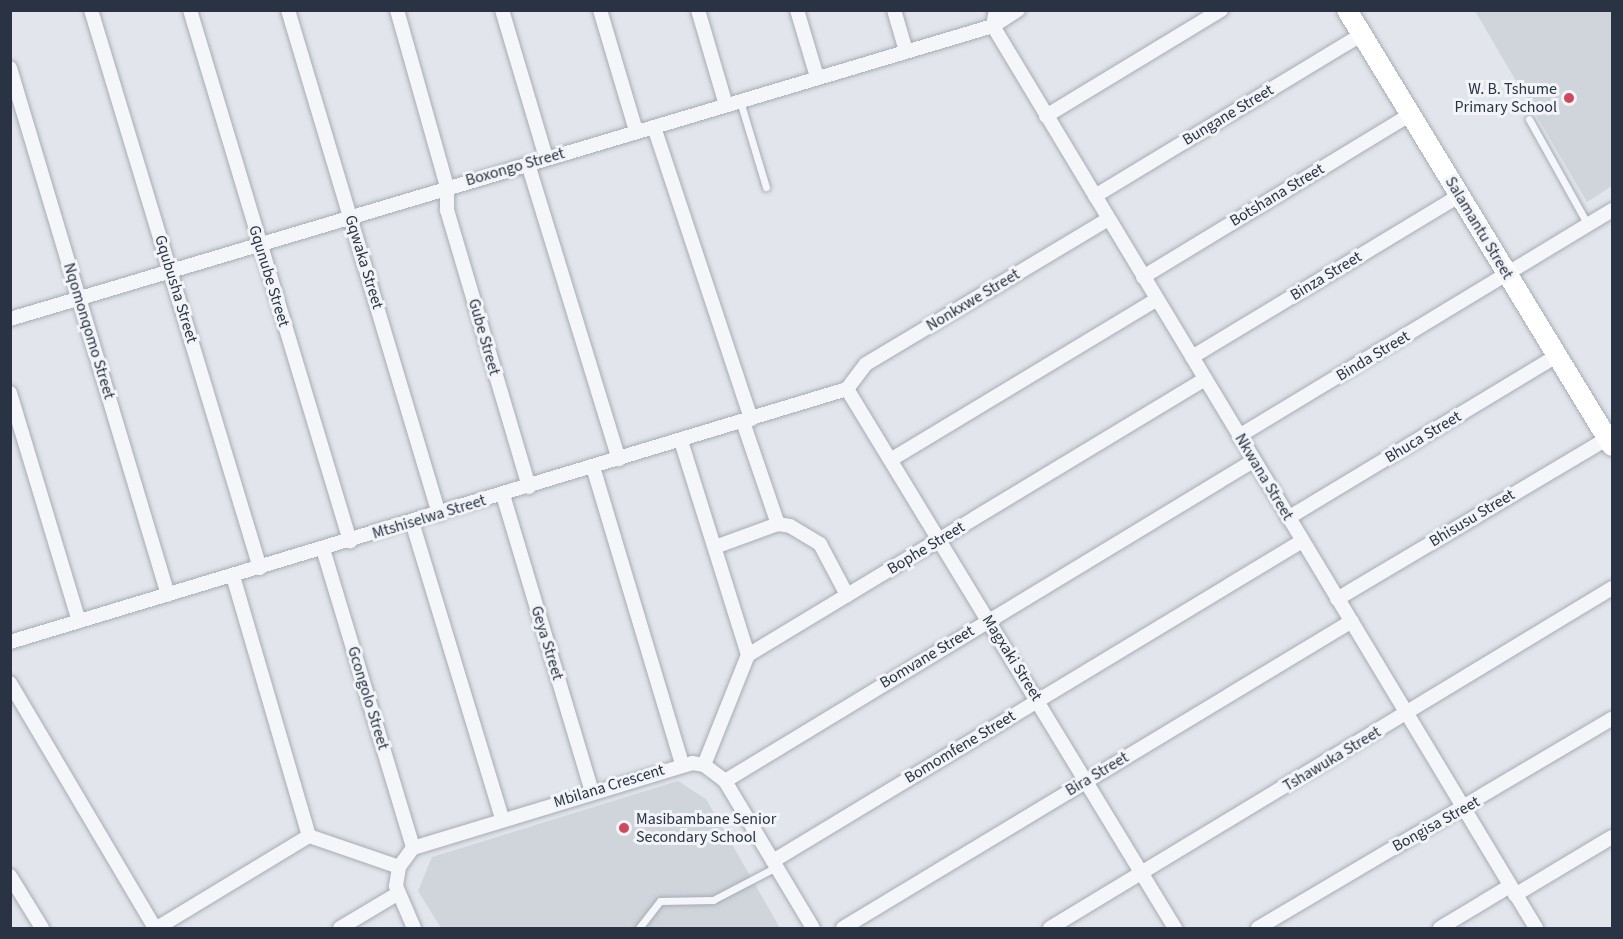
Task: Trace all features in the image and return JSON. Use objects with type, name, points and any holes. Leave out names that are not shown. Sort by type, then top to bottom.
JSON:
[{"type":"street","name":"Gqubusha Street","points":[[91,10],[260,568]]},
{"type":"street","name":"Gqunube Street","points":[[190,10],[350,541]]},
{"type":"street","name":"Gqwaka Street","points":[[288,10],[439,514]]},
{"type":"street","name":"Gube Street","points":[[397,10],[447,186],[447,210],[529,486]]},
{"type":"street","points":[[502,10],[546,158]]},
{"type":"street","points":[[600,10],[636,131]]},
{"type":"street","points":[[698,10],[733,103]]},
{"type":"street","points":[[797,10],[817,77]]},
{"type":"street","points":[[894,10],[906,51]]},
{"type":"street","points":[[993,26],[996,10]]},
{"type":"street","name":"Boxongo Street","points":[[10,319],[447,186],[993,26],[1018,10]]},
{"type":"street","points":[[1046,116],[1221,10]]},
{"type":"street","name":"Salamantu Street","points":[[1347,10],[1610,442]]},
{"type":"street","name":"Nkwana Street","points":[[993,26],[1253,461],[1467,808],[1536,928]]},
{"type":"street","name":"Bungane Street","points":[[1095,196],[1361,35]]},
{"type":"street","name":"Nqomonqomo Street","points":[[10,68],[168,595]]},
{"type":"street","name":"Botshana Street","points":[[1143,277],[1411,114]]},
{"type":"street","points":[[654,126],[778,524]]},
{"type":"street","points":[[528,164],[619,459]]},
{"type":"street","name":"Binza Street","points":[[1192,357],[1459,196]]},
{"type":"street","name":"Binda Street","points":[[1239,436],[1612,210]]},
{"type":"street","name":"Nonkxwe Street","points":[[847,389],[866,364],[1108,219]]},
{"type":"street","points":[[892,459],[1156,300]]},
{"type":"street","name":"Bhuca Street","points":[[1288,518],[1557,356]]},
{"type":"street","name":"Bophe Street","points":[[748,655],[1205,379]]},
{"type":"street","name":"Mtshiselwa Street","points":[[10,642],[503,495],[847,389]]},
{"type":"street","name":"Magxaki Street","points":[[847,389],[941,539],[987,620],[1175,928]]},
{"type":"street","points":[[10,393],[79,621]]},
{"type":"street","points":[[681,441],[748,655],[705,765],[725,781],[813,928]]},
{"type":"street","name":"Bhisusu Street","points":[[1337,599],[1610,442]]},
{"type":"street","name":"Bomvane Street","points":[[725,781],[987,620],[1253,461]]},
{"type":"street","points":[[593,467],[682,764]]},
{"type":"street","name":"Geya Street","points":[[503,495],[592,792]]},
{"type":"street","points":[[412,522],[502,818]]},
{"type":"street","points":[[715,548],[778,524],[813,537],[847,595]]},
{"type":"street","name":"Bomomfene Street","points":[[774,864],[1302,541]]},
{"type":"street","name":"Gcongolo Street","points":[[323,549],[413,848]]},
{"type":"street","points":[[233,576],[309,836]]},
{"type":"street","name":"Tshawuka Street","points":[[1050,928],[1612,588]]},
{"type":"street","name":"Bira Street","points":[[843,928],[1352,621]]},
{"type":"street","points":[[10,683],[156,928],[309,836]]},
{"type":"street","name":"Bongisa Street","points":[[1258,928],[1467,808],[1612,719]]},
{"type":"street","name":"Mbilana Crescent","points":[[413,848],[502,818],[682,764],[705,765]]},
{"type":"street","points":[[309,836],[399,867]]},
{"type":"street","points":[[1440,928],[1612,837]]},
{"type":"street","points":[[413,848],[399,867],[397,894],[414,928]]},
{"type":"street","points":[[10,876],[15,894],[42,928]]},
{"type":"street","points":[[340,928],[397,894]]},
{"type":"lane","points":[[733,103],[766,187]]},
{"type":"lane","points":[[1529,119],[1588,225]]},
{"type":"lane","points":[[639,928],[660,901],[714,900],[774,864]]},
{"type":"shaded area","name":"W. B. Tshume Primary School","points":[[1475,11],[1612,11],[1612,186],[1587,202]]},
{"type":"shaded area","name":"Masibambane Senior Secondary School","points":[[678,781],[706,799],[780,928],[441,928],[418,891],[432,857]]},
{"type":"place","name":"W. B. Tshume Primary School","points":[[1569,98]]},
{"type":"place","name":"Masibambane Senior Secondary School","points":[[624,828]]}]
